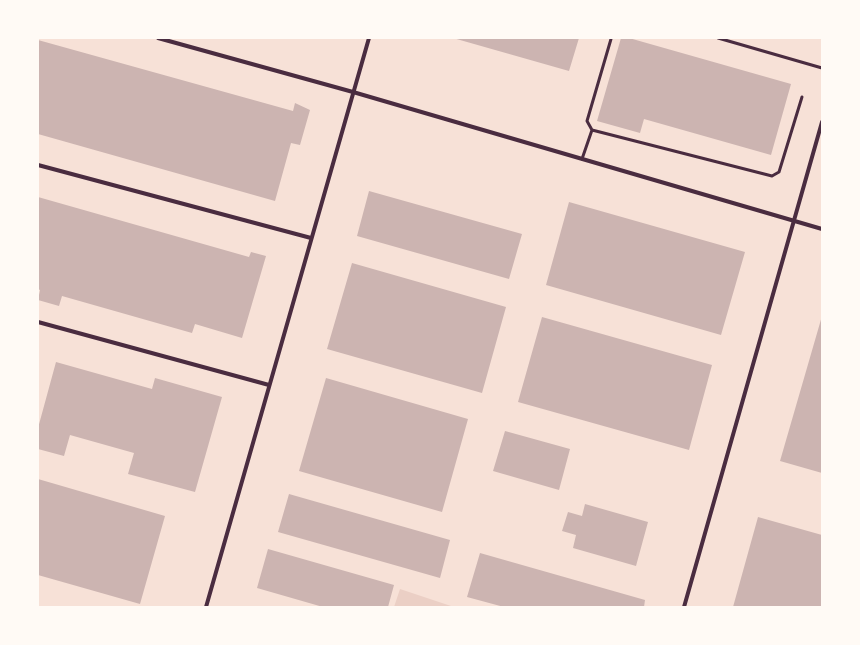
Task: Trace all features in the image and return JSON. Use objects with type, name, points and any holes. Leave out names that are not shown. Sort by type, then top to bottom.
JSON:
[{"type":"street","points":[[158,38],[353,92],[822,229]]},
{"type":"street","points":[[206,607],[369,38]]},
{"type":"street","points":[[684,607],[822,122]]},
{"type":"street","points":[[38,165],[312,238]]},
{"type":"street","points":[[38,322],[269,385]]},
{"type":"lane","points":[[718,38],[822,68]]},
{"type":"lane","points":[[582,159],[592,130],[588,121],[611,39]]},
{"type":"lane","points":[[592,130],[772,176],[779,172],[802,97]]},
{"type":"shaded area","points":[[400,589],[454,607],[394,607]]},
{"type":"building","points":[[453,38],[579,38],[569,71]]},
{"type":"building","points":[[621,38],[629,38],[791,84],[771,155],[644,119],[640,133],[597,121]]},
{"type":"building","points":[[38,40],[293,111],[295,103],[310,110],[300,145],[291,143],[275,201],[38,134]]},
{"type":"building","points":[[369,191],[522,234],[509,279],[357,236]]},
{"type":"building","points":[[38,197],[249,257],[251,252],[266,256],[242,338],[195,324],[192,333],[62,296],[59,306],[38,300],[40,290],[38,289]]},
{"type":"building","points":[[569,202],[745,252],[721,335],[546,285]]},
{"type":"building","points":[[352,263],[506,307],[482,393],[327,349]]},
{"type":"building","points":[[822,316],[822,473],[780,461]]},
{"type":"building","points":[[542,317],[712,365],[689,450],[518,402]]},
{"type":"building","points":[[56,362],[152,389],[155,378],[222,397],[195,492],[128,474],[134,453],[70,435],[64,456],[38,449],[38,428]]},
{"type":"building","points":[[326,378],[468,419],[442,512],[299,471]]},
{"type":"building","points":[[505,431],[570,449],[559,490],[493,471]]},
{"type":"building","points":[[38,479],[165,516],[140,604],[38,575]]},
{"type":"building","points":[[289,494],[450,540],[440,578],[278,532]]},
{"type":"building","points":[[585,504],[648,522],[636,566],[573,548],[576,535],[562,531],[568,512],[582,516]]},
{"type":"building","points":[[758,517],[822,535],[822,607],[733,607]]},
{"type":"building","points":[[268,549],[394,585],[388,607],[323,607],[257,588]]},
{"type":"building","points":[[480,553],[645,600],[644,607],[504,607],[467,597]]}]
